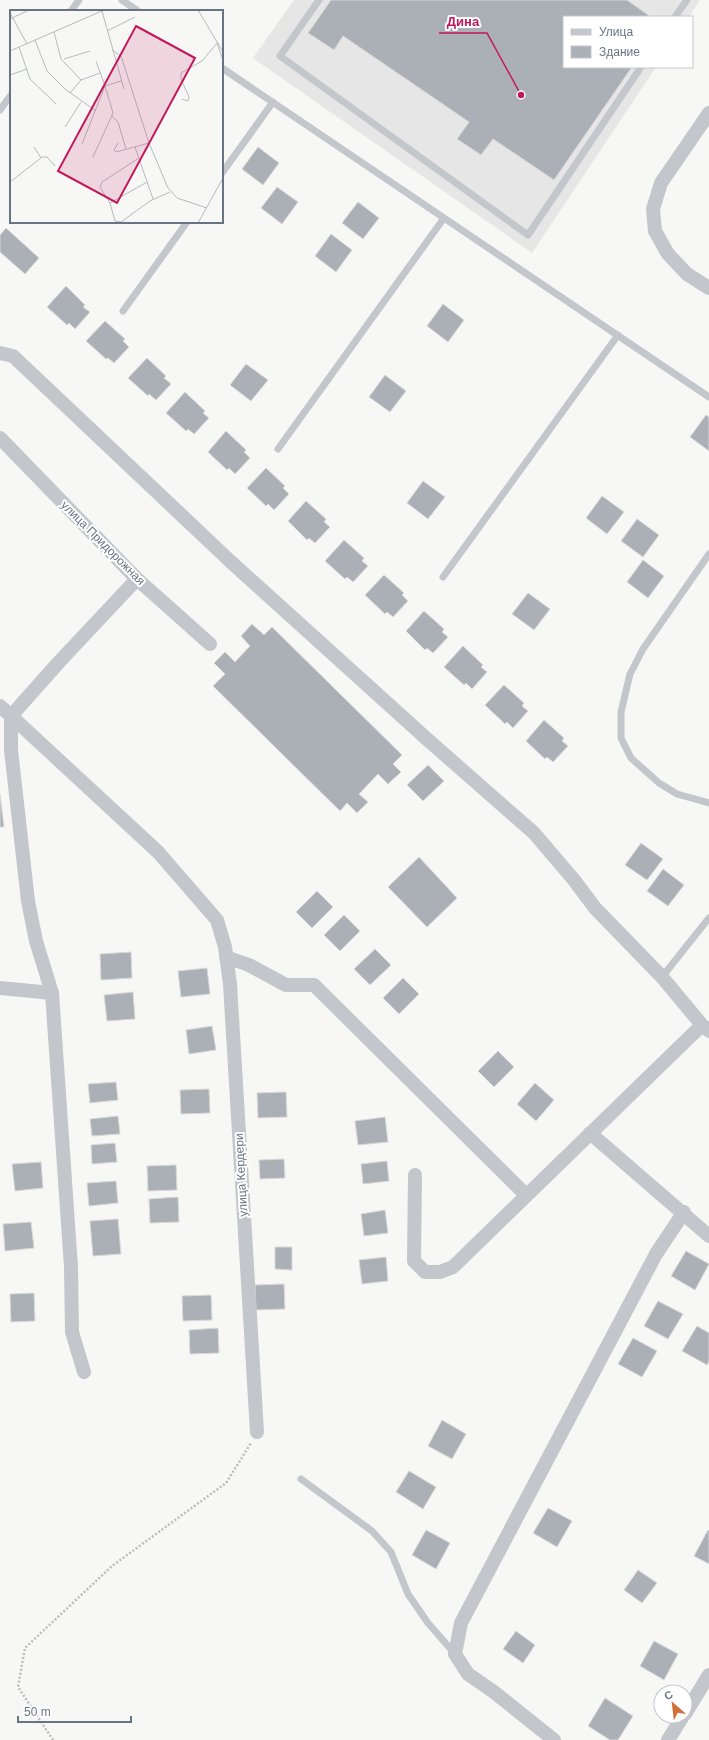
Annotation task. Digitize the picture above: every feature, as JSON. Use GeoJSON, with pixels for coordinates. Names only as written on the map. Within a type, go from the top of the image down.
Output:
{"type":"FeatureCollection","features":[{"type":"Feature","properties":{"kind":"street"},"geometry":{"type":"LineString","coordinates":[[709,113],[661,183],[653,210],[654,231],[668,254],[687,274],[709,288]]}},
{"type":"Feature","properties":{"kind":"street"},"geometry":{"type":"LineString","coordinates":[[0,353],[13,356],[231,562],[428,740],[534,833],[574,880],[594,908],[662,977],[706,1026],[590,1133],[452,1267],[440,1272],[425,1272],[414,1261],[415,1175]]}},
{"type":"Feature","properties":{"kind":"street","name":"улица Придорожная"},"geometry":{"type":"LineString","coordinates":[[0,438],[137,579],[210,644]]}},
{"type":"Feature","properties":{"kind":"street"},"geometry":{"type":"LineString","coordinates":[[10,716],[137,579]]}},
{"type":"Feature","properties":{"kind":"street"},"geometry":{"type":"LineString","coordinates":[[0,706],[10,716],[11,750],[28,901],[36,941],[52,993],[71,1267],[72,1332],[84,1372]]}},
{"type":"Feature","properties":{"kind":"street","name":"улица Кердери"},"geometry":{"type":"LineString","coordinates":[[10,716],[158,852],[217,920],[226,957],[230,984],[257,1432]]}},
{"type":"Feature","properties":{"kind":"street"},"geometry":{"type":"LineString","coordinates":[[226,957],[249,965],[286,985],[314,985],[526,1196]]}},
{"type":"Feature","properties":{"kind":"street"},"geometry":{"type":"LineString","coordinates":[[0,988],[52,993]]}},
{"type":"Feature","properties":{"kind":"street"},"geometry":{"type":"LineString","coordinates":[[590,1133],[684,1212],[709,1236]]}},
{"type":"Feature","properties":{"kind":"street"},"geometry":{"type":"LineString","coordinates":[[554,1740],[494,1692],[468,1674],[455,1654],[461,1623],[653,1262],[684,1212]]}},
{"type":"Feature","properties":{"kind":"street"},"geometry":{"type":"LineString","coordinates":[[693,1701],[709,1675]]}},
{"type":"Feature","properties":{"kind":"street"},"geometry":{"type":"LineString","coordinates":[[668,1740],[678,1724]]}},
{"type":"Feature","properties":{"kind":"lane"},"geometry":{"type":"LineString","coordinates":[[72,10],[79,0]]}},
{"type":"Feature","properties":{"kind":"lane"},"geometry":{"type":"LineString","coordinates":[[122,0],[137,10]]}},
{"type":"Feature","properties":{"kind":"lane"},"geometry":{"type":"LineString","coordinates":[[319,0],[280,56],[528,235],[641,68]]}},
{"type":"Feature","properties":{"kind":"lane"},"geometry":{"type":"LineString","coordinates":[[676,16],[685,1]]}},
{"type":"Feature","properties":{"kind":"lane"},"geometry":{"type":"LineString","coordinates":[[223,69],[709,397]]}},
{"type":"Feature","properties":{"kind":"lane"},"geometry":{"type":"LineString","coordinates":[[0,110],[10,96]]}},
{"type":"Feature","properties":{"kind":"lane"},"geometry":{"type":"LineString","coordinates":[[223,172],[273,102]]}},
{"type":"Feature","properties":{"kind":"lane"},"geometry":{"type":"LineString","coordinates":[[278,449],[444,218]]}},
{"type":"Feature","properties":{"kind":"lane"},"geometry":{"type":"LineString","coordinates":[[123,312],[186,223]]}},
{"type":"Feature","properties":{"kind":"lane"},"geometry":{"type":"LineString","coordinates":[[443,577],[618,335]]}},
{"type":"Feature","properties":{"kind":"lane"},"geometry":{"type":"LineString","coordinates":[[709,554],[643,649],[630,674],[621,712],[621,738],[631,758],[659,783],[677,794],[709,803]]}},
{"type":"Feature","properties":{"kind":"lane"},"geometry":{"type":"LineString","coordinates":[[662,977],[709,918]]}},
{"type":"Feature","properties":{"kind":"lane"},"geometry":{"type":"LineString","coordinates":[[302,1479],[372,1531],[391,1552],[408,1594],[428,1623],[455,1654]]}},
{"type":"Feature","properties":{"kind":"path"},"geometry":{"type":"LineString","coordinates":[[53,1740],[18,1687],[25,1648],[112,1566],[226,1483],[257,1432]]}},
{"type":"Feature","properties":{"kind":"shaded area"},"geometry":{"type":"Polygon","coordinates":[[[294,0],[700,0],[690,16],[563,16],[563,68],[655,68],[532,253],[253,58],[294,0]]]}},
{"type":"Feature","properties":{"kind":"building"},"geometry":{"type":"Polygon","coordinates":[[[331,0],[627,0],[650,16],[563,16],[563,68],[631,68],[554,180],[493,139],[481,155],[457,139],[469,122],[343,36],[334,50],[308,33],[331,0]]]}},
{"type":"Feature","properties":{"kind":"building"},"geometry":{"type":"Polygon","coordinates":[[[258,147],[279,163],[263,185],[242,169],[258,147]]]}},
{"type":"Feature","properties":{"kind":"building"},"geometry":{"type":"Polygon","coordinates":[[[277,187],[298,202],[282,224],[261,208],[277,187]]]}},
{"type":"Feature","properties":{"kind":"building"},"geometry":{"type":"Polygon","coordinates":[[[358,202],[379,218],[363,239],[342,223],[358,202]]]}},
{"type":"Feature","properties":{"kind":"building"},"geometry":{"type":"Polygon","coordinates":[[[6,228],[39,258],[25,274],[0,252],[0,235],[6,228]]]}},
{"type":"Feature","properties":{"kind":"building"},"geometry":{"type":"Polygon","coordinates":[[[331,234],[352,250],[336,272],[315,256],[331,234]]]}},
{"type":"Feature","properties":{"kind":"building"},"geometry":{"type":"Polygon","coordinates":[[[66,286],[85,305],[83,307],[90,312],[75,329],[69,323],[67,325],[47,307],[66,286]]]}},
{"type":"Feature","properties":{"kind":"building"},"geometry":{"type":"Polygon","coordinates":[[[443,304],[464,320],[448,342],[427,326],[443,304]]]}},
{"type":"Feature","properties":{"kind":"building"},"geometry":{"type":"Polygon","coordinates":[[[105,321],[125,339],[123,341],[129,347],[114,363],[108,358],[106,359],[86,341],[105,321]]]}},
{"type":"Feature","properties":{"kind":"building"},"geometry":{"type":"Polygon","coordinates":[[[147,358],[166,376],[164,378],[171,384],[156,400],[149,394],[148,396],[128,378],[147,358]]]}},
{"type":"Feature","properties":{"kind":"building"},"geometry":{"type":"Polygon","coordinates":[[[246,364],[268,380],[251,401],[230,385],[246,364]]]}},
{"type":"Feature","properties":{"kind":"building"},"geometry":{"type":"Polygon","coordinates":[[[385,375],[406,391],[390,412],[369,397],[385,375]]]}},
{"type":"Feature","properties":{"kind":"building"},"geometry":{"type":"Polygon","coordinates":[[[185,392],[205,411],[203,413],[209,418],[194,434],[188,429],[186,431],[166,413],[185,392]]]}},
{"type":"Feature","properties":{"kind":"building"},"geometry":{"type":"Polygon","coordinates":[[[706,415],[709,417],[709,451],[690,437],[706,415]]]}},
{"type":"Feature","properties":{"kind":"building"},"geometry":{"type":"Polygon","coordinates":[[[226,431],[246,450],[244,452],[250,458],[235,474],[229,468],[227,470],[208,452],[226,431]]]}},
{"type":"Feature","properties":{"kind":"building"},"geometry":{"type":"Polygon","coordinates":[[[266,468],[285,486],[283,488],[289,494],[274,510],[268,504],[266,506],[247,488],[266,468]]]}},
{"type":"Feature","properties":{"kind":"building"},"geometry":{"type":"Polygon","coordinates":[[[423,481],[445,497],[428,519],[407,503],[423,481]]]}},
{"type":"Feature","properties":{"kind":"building"},"geometry":{"type":"Polygon","coordinates":[[[602,496],[624,512],[607,534],[586,518],[602,496]]]}},
{"type":"Feature","properties":{"kind":"building"},"geometry":{"type":"Polygon","coordinates":[[[306,501],[326,519],[324,522],[330,527],[315,543],[309,538],[307,540],[288,521],[306,501]]]}},
{"type":"Feature","properties":{"kind":"building"},"geometry":{"type":"Polygon","coordinates":[[[637,519],[659,535],[643,557],[621,541],[637,519]]]}},
{"type":"Feature","properties":{"kind":"building"},"geometry":{"type":"Polygon","coordinates":[[[344,540],[364,558],[362,561],[368,566],[353,582],[347,577],[345,579],[325,561],[344,540]]]}},
{"type":"Feature","properties":{"kind":"building"},"geometry":{"type":"Polygon","coordinates":[[[643,560],[664,576],[648,598],[627,582],[643,560]]]}},
{"type":"Feature","properties":{"kind":"building"},"geometry":{"type":"Polygon","coordinates":[[[384,575],[404,593],[402,595],[408,601],[393,617],[387,612],[385,614],[365,595],[384,575]]]}},
{"type":"Feature","properties":{"kind":"building"},"geometry":{"type":"Polygon","coordinates":[[[528,593],[550,609],[534,630],[512,614],[528,593]]]}},
{"type":"Feature","properties":{"kind":"building"},"geometry":{"type":"Polygon","coordinates":[[[424,611],[444,629],[442,632],[448,637],[433,653],[427,648],[425,650],[406,631],[424,611]]]}},
{"type":"Feature","properties":{"kind":"building"},"geometry":{"type":"Polygon","coordinates":[[[252,624],[264,635],[272,627],[402,755],[393,764],[401,772],[388,784],[378,774],[359,794],[368,802],[357,813],[347,803],[340,811],[213,686],[225,674],[214,663],[225,652],[235,662],[250,646],[241,636],[252,624]]]}},
{"type":"Feature","properties":{"kind":"building"},"geometry":{"type":"Polygon","coordinates":[[[463,646],[483,665],[481,667],[487,672],[472,689],[466,683],[464,685],[444,667],[463,646]]]}},
{"type":"Feature","properties":{"kind":"building"},"geometry":{"type":"Polygon","coordinates":[[[504,685],[524,703],[522,706],[528,711],[513,728],[507,722],[505,724],[485,705],[504,685]]]}},
{"type":"Feature","properties":{"kind":"building"},"geometry":{"type":"Polygon","coordinates":[[[544,720],[564,738],[562,741],[568,746],[553,762],[547,757],[545,759],[526,741],[544,720]]]}},
{"type":"Feature","properties":{"kind":"building"},"geometry":{"type":"Polygon","coordinates":[[[428,765],[444,781],[423,801],[407,785],[428,765]]]}},
{"type":"Feature","properties":{"kind":"building"},"geometry":{"type":"Polygon","coordinates":[[[0,794],[4,827],[0,827],[0,794]]]}},
{"type":"Feature","properties":{"kind":"building"},"geometry":{"type":"Polygon","coordinates":[[[641,843],[663,859],[647,880],[625,865],[641,843]]]}},
{"type":"Feature","properties":{"kind":"building"},"geometry":{"type":"Polygon","coordinates":[[[419,857],[457,898],[427,927],[388,887],[419,857]]]}},
{"type":"Feature","properties":{"kind":"building"},"geometry":{"type":"Polygon","coordinates":[[[663,869],[684,885],[668,906],[647,891],[663,869]]]}},
{"type":"Feature","properties":{"kind":"building"},"geometry":{"type":"Polygon","coordinates":[[[317,891],[333,907],[312,928],[296,912],[317,891]]]}},
{"type":"Feature","properties":{"kind":"building"},"geometry":{"type":"Polygon","coordinates":[[[344,915],[360,931],[340,951],[324,935],[344,915]]]}},
{"type":"Feature","properties":{"kind":"building"},"geometry":{"type":"Polygon","coordinates":[[[375,949],[391,965],[370,985],[354,969],[375,949]]]}},
{"type":"Feature","properties":{"kind":"building"},"geometry":{"type":"Polygon","coordinates":[[[131,952],[132,978],[101,980],[100,954],[131,952]]]}},
{"type":"Feature","properties":{"kind":"building"},"geometry":{"type":"Polygon","coordinates":[[[207,968],[210,994],[181,997],[178,971],[207,968]]]}},
{"type":"Feature","properties":{"kind":"building"},"geometry":{"type":"Polygon","coordinates":[[[403,978],[419,994],[399,1014],[383,998],[403,978]]]}},
{"type":"Feature","properties":{"kind":"building"},"geometry":{"type":"Polygon","coordinates":[[[133,992],[135,1019],[107,1021],[104,995],[133,992]]]}},
{"type":"Feature","properties":{"kind":"building"},"geometry":{"type":"Polygon","coordinates":[[[212,1026],[216,1050],[189,1054],[186,1030],[212,1026]]]}},
{"type":"Feature","properties":{"kind":"building"},"geometry":{"type":"Polygon","coordinates":[[[498,1051],[514,1067],[494,1087],[478,1071],[498,1051]]]}},
{"type":"Feature","properties":{"kind":"building"},"geometry":{"type":"Polygon","coordinates":[[[116,1082],[118,1100],[90,1103],[88,1084],[116,1082]]]}},
{"type":"Feature","properties":{"kind":"building"},"geometry":{"type":"Polygon","coordinates":[[[535,1083],[554,1100],[536,1121],[517,1104],[535,1083]]]}},
{"type":"Feature","properties":{"kind":"building"},"geometry":{"type":"Polygon","coordinates":[[[209,1089],[210,1113],[181,1114],[180,1090],[209,1089]]]}},
{"type":"Feature","properties":{"kind":"building"},"geometry":{"type":"Polygon","coordinates":[[[286,1092],[287,1117],[258,1118],[257,1093],[286,1092]]]}},
{"type":"Feature","properties":{"kind":"building"},"geometry":{"type":"Polygon","coordinates":[[[118,1116],[120,1134],[92,1136],[90,1119],[118,1116]]]}},
{"type":"Feature","properties":{"kind":"building"},"geometry":{"type":"Polygon","coordinates":[[[385,1117],[388,1142],[358,1145],[355,1121],[385,1117]]]}},
{"type":"Feature","properties":{"kind":"building"},"geometry":{"type":"Polygon","coordinates":[[[115,1143],[117,1162],[92,1164],[91,1145],[115,1143]]]}},
{"type":"Feature","properties":{"kind":"building"},"geometry":{"type":"Polygon","coordinates":[[[284,1159],[285,1178],[260,1179],[259,1160],[284,1159]]]}},
{"type":"Feature","properties":{"kind":"building"},"geometry":{"type":"Polygon","coordinates":[[[387,1161],[389,1181],[363,1184],[361,1164],[387,1161]]]}},
{"type":"Feature","properties":{"kind":"building"},"geometry":{"type":"Polygon","coordinates":[[[41,1162],[43,1188],[15,1191],[12,1164],[41,1162]]]}},
{"type":"Feature","properties":{"kind":"building"},"geometry":{"type":"Polygon","coordinates":[[[176,1165],[177,1190],[148,1191],[147,1166],[176,1165]]]}},
{"type":"Feature","properties":{"kind":"building"},"geometry":{"type":"Polygon","coordinates":[[[116,1181],[118,1203],[89,1206],[87,1183],[116,1181]]]}},
{"type":"Feature","properties":{"kind":"building"},"geometry":{"type":"Polygon","coordinates":[[[178,1197],[179,1222],[150,1223],[149,1199],[178,1197]]]}},
{"type":"Feature","properties":{"kind":"building"},"geometry":{"type":"Polygon","coordinates":[[[385,1210],[388,1233],[364,1236],[361,1214],[385,1210]]]}},
{"type":"Feature","properties":{"kind":"building"},"geometry":{"type":"Polygon","coordinates":[[[118,1219],[121,1254],[93,1256],[90,1221],[118,1219]]]}},
{"type":"Feature","properties":{"kind":"building"},"geometry":{"type":"Polygon","coordinates":[[[31,1222],[34,1248],[5,1251],[3,1224],[31,1222]]]}},
{"type":"Feature","properties":{"kind":"building"},"geometry":{"type":"Polygon","coordinates":[[[275,1247],[292,1247],[292,1270],[275,1269],[275,1247]]]}},
{"type":"Feature","properties":{"kind":"building"},"geometry":{"type":"Polygon","coordinates":[[[686,1251],[709,1264],[695,1290],[671,1276],[686,1251]]]}},
{"type":"Feature","properties":{"kind":"building"},"geometry":{"type":"Polygon","coordinates":[[[386,1257],[388,1281],[362,1284],[359,1260],[386,1257]]]}},
{"type":"Feature","properties":{"kind":"building"},"geometry":{"type":"Polygon","coordinates":[[[284,1284],[285,1309],[256,1310],[255,1285],[284,1284]]]}},
{"type":"Feature","properties":{"kind":"building"},"geometry":{"type":"Polygon","coordinates":[[[34,1293],[35,1321],[11,1322],[10,1294],[34,1293]]]}},
{"type":"Feature","properties":{"kind":"building"},"geometry":{"type":"Polygon","coordinates":[[[211,1295],[212,1320],[183,1321],[182,1296],[211,1295]]]}},
{"type":"Feature","properties":{"kind":"building"},"geometry":{"type":"Polygon","coordinates":[[[658,1301],[683,1314],[668,1339],[644,1326],[658,1301]]]}},
{"type":"Feature","properties":{"kind":"building"},"geometry":{"type":"Polygon","coordinates":[[[697,1326],[709,1333],[709,1361],[707,1365],[682,1351],[697,1326]]]}},
{"type":"Feature","properties":{"kind":"building"},"geometry":{"type":"Polygon","coordinates":[[[218,1328],[219,1353],[190,1354],[189,1330],[218,1328]]]}},
{"type":"Feature","properties":{"kind":"building"},"geometry":{"type":"Polygon","coordinates":[[[633,1338],[657,1351],[642,1377],[618,1364],[633,1338]]]}},
{"type":"Feature","properties":{"kind":"building"},"geometry":{"type":"Polygon","coordinates":[[[442,1420],[466,1434],[452,1459],[428,1446],[442,1420]]]}},
{"type":"Feature","properties":{"kind":"building"},"geometry":{"type":"Polygon","coordinates":[[[409,1471],[436,1487],[423,1509],[396,1492],[409,1471]]]}},
{"type":"Feature","properties":{"kind":"building"},"geometry":{"type":"Polygon","coordinates":[[[548,1508],[572,1521],[557,1547],[533,1533],[548,1508]]]}},
{"type":"Feature","properties":{"kind":"building"},"geometry":{"type":"Polygon","coordinates":[[[426,1530],[450,1543],[436,1569],[412,1555],[426,1530]]]}},
{"type":"Feature","properties":{"kind":"building"},"geometry":{"type":"Polygon","coordinates":[[[708,1530],[709,1531],[709,1564],[694,1556],[708,1530]]]}},
{"type":"Feature","properties":{"kind":"building"},"geometry":{"type":"Polygon","coordinates":[[[638,1570],[657,1583],[642,1603],[624,1590],[638,1570]]]}},
{"type":"Feature","properties":{"kind":"building"},"geometry":{"type":"Polygon","coordinates":[[[516,1631],[535,1645],[523,1663],[503,1649],[516,1631]]]}},
{"type":"Feature","properties":{"kind":"building"},"geometry":{"type":"Polygon","coordinates":[[[654,1641],[678,1654],[664,1680],[640,1666],[654,1641]]]}},
{"type":"Feature","properties":{"kind":"building"},"geometry":{"type":"Polygon","coordinates":[[[605,1698],[633,1716],[618,1740],[610,1740],[588,1726],[605,1698]]]}},
{"type":"Feature","properties":{"kind":"place","name":"Дина"},"geometry":{"type":"Point","coordinates":[521,95]}}]}
